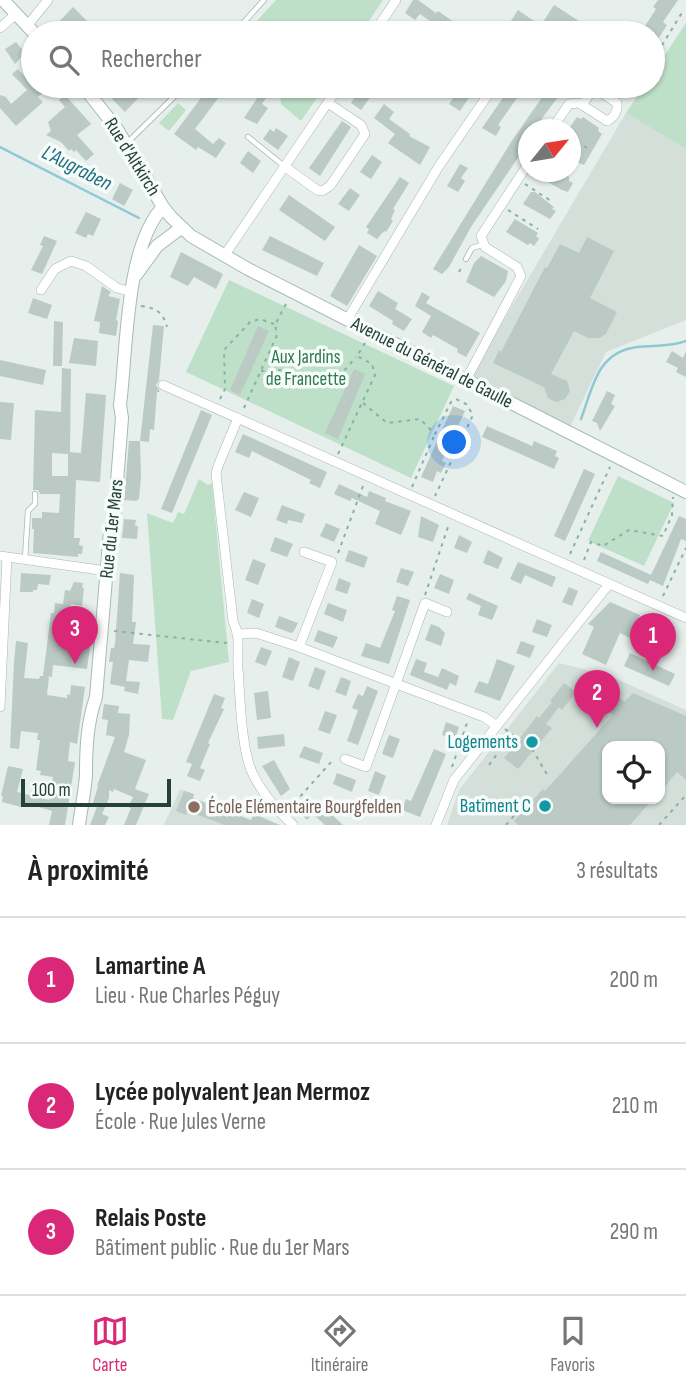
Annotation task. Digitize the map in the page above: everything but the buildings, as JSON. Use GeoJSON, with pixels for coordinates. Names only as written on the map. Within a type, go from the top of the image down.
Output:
{"type":"FeatureCollection","features":[{"type":"Feature","properties":{"kind":"main road"},"geometry":{"type":"LineString","coordinates":[[3,0],[23,21]]}},
{"type":"Feature","properties":{"kind":"main road","name":"Rue d'Altkirch"},"geometry":{"type":"LineString","coordinates":[[92,98],[126,144],[163,207],[181,228]]}},
{"type":"Feature","properties":{"kind":"main road","name":"Rue du 1er Mars"},"geometry":{"type":"LineString","coordinates":[[79,825],[90,713],[96,697],[110,531],[114,520],[122,418],[120,405],[132,292],[138,256],[148,225],[163,207]]}},
{"type":"Feature","properties":{"kind":"main road","name":"Avenue du Général de Gaulle"},"geometry":{"type":"LineString","coordinates":[[181,228],[224,256],[292,292],[681,490]]}},
{"type":"Feature","properties":{"kind":"main road","name":"Rue du 1er Mars"},"geometry":{"type":"LineString","coordinates":[[136,275],[157,246],[181,228]]}},
{"type":"Feature","properties":{"kind":"street"},"geometry":{"type":"LineString","coordinates":[[36,21],[48,0]]}},
{"type":"Feature","properties":{"kind":"street"},"geometry":{"type":"LineString","coordinates":[[382,21],[396,0]]}},
{"type":"Feature","properties":{"kind":"street"},"geometry":{"type":"LineString","coordinates":[[0,28],[16,14]]}},
{"type":"Feature","properties":{"kind":"street"},"geometry":{"type":"LineString","coordinates":[[224,256],[331,98]]}},
{"type":"Feature","properties":{"kind":"street"},"geometry":{"type":"LineString","coordinates":[[347,320],[439,166],[486,98]]}},
{"type":"Feature","properties":{"kind":"street"},"geometry":{"type":"LineString","coordinates":[[582,105],[587,98]]}},
{"type":"Feature","properties":{"kind":"street"},"geometry":{"type":"LineString","coordinates":[[559,119],[569,104],[579,103],[607,121],[618,110],[617,103],[610,98]]}},
{"type":"Feature","properties":{"kind":"street"},"geometry":{"type":"LineString","coordinates":[[284,166],[322,191],[330,186],[337,176],[363,138],[364,130],[328,103]]}},
{"type":"Feature","properties":{"kind":"street"},"geometry":{"type":"LineString","coordinates":[[466,380],[521,275],[517,267],[482,244],[481,236],[518,181]]}},
{"type":"Feature","properties":{"kind":"street"},"geometry":{"type":"LineString","coordinates":[[41,290],[59,265],[71,261],[86,266],[117,288],[132,292]]}},
{"type":"Feature","properties":{"kind":"street"},"geometry":{"type":"LineString","coordinates":[[163,385],[686,618]]}},
{"type":"Feature","properties":{"kind":"street"},"geometry":{"type":"LineString","coordinates":[[238,418],[216,474],[233,621],[239,634],[239,675],[249,765],[260,786],[293,825]]}},
{"type":"Feature","properties":{"kind":"street"},"geometry":{"type":"LineString","coordinates":[[299,647],[332,562],[304,552]]}},
{"type":"Feature","properties":{"kind":"street"},"geometry":{"type":"LineString","coordinates":[[0,707],[4,556],[107,571]]}},
{"type":"Feature","properties":{"kind":"street"},"geometry":{"type":"LineString","coordinates":[[436,825],[454,780],[609,584]]}},
{"type":"Feature","properties":{"kind":"street"},"geometry":{"type":"LineString","coordinates":[[345,759],[366,767],[425,603],[447,611]]}},
{"type":"Feature","properties":{"kind":"street"},"geometry":{"type":"LineString","coordinates":[[239,634],[256,633],[299,647],[498,725]]}},
{"type":"Feature","properties":{"kind":"lane"},"geometry":{"type":"LineString","coordinates":[[245,21],[264,0]]}},
{"type":"Feature","properties":{"kind":"lane"},"geometry":{"type":"LineString","coordinates":[[126,144],[173,98]]}},
{"type":"Feature","properties":{"kind":"lane"},"geometry":{"type":"LineString","coordinates":[[248,137],[284,166]]}},
{"type":"Feature","properties":{"kind":"lane"},"geometry":{"type":"LineString","coordinates":[[466,259],[472,248],[482,244]]}},
{"type":"Feature","properties":{"kind":"lane"},"geometry":{"type":"LineString","coordinates":[[25,559],[28,511],[35,504],[35,494]]}},
{"type":"Feature","properties":{"kind":"path"},"geometry":{"type":"LineString","coordinates":[[665,42],[684,11]]}},
{"type":"Feature","properties":{"kind":"path"},"geometry":{"type":"LineString","coordinates":[[617,103],[625,98]]}},
{"type":"Feature","properties":{"kind":"path"},"geometry":{"type":"LineString","coordinates":[[581,144],[587,148]]}},
{"type":"Feature","properties":{"kind":"path"},"geometry":{"type":"LineString","coordinates":[[523,182],[551,201]]}},
{"type":"Feature","properties":{"kind":"path"},"geometry":{"type":"LineString","coordinates":[[502,205],[538,229]]}},
{"type":"Feature","properties":{"kind":"path"},"geometry":{"type":"LineString","coordinates":[[238,418],[277,335],[275,325],[292,292]]}},
{"type":"Feature","properties":{"kind":"path"},"geometry":{"type":"LineString","coordinates":[[142,306],[155,309],[164,316],[167,327]]}},
{"type":"Feature","properties":{"kind":"path"},"geometry":{"type":"LineString","coordinates":[[215,408],[225,389],[224,350],[250,322],[260,319],[275,325]]}},
{"type":"Feature","properties":{"kind":"path"},"geometry":{"type":"LineString","coordinates":[[261,371],[280,370],[309,376],[343,372],[372,332]]}},
{"type":"Feature","properties":{"kind":"path"},"geometry":{"type":"LineString","coordinates":[[335,462],[375,375],[372,364],[357,356]]}},
{"type":"Feature","properties":{"kind":"path"},"geometry":{"type":"LineString","coordinates":[[409,495],[435,433],[451,402],[456,399],[466,404],[473,415],[430,504]]}},
{"type":"Feature","properties":{"kind":"path"},"geometry":{"type":"LineString","coordinates":[[363,403],[387,423],[420,419],[435,433]]}},
{"type":"Feature","properties":{"kind":"path"},"geometry":{"type":"LineString","coordinates":[[565,565],[608,468],[617,457]]}},
{"type":"Feature","properties":{"kind":"path"},"geometry":{"type":"LineString","coordinates":[[332,562],[367,476]]}},
{"type":"Feature","properties":{"kind":"path"},"geometry":{"type":"LineString","coordinates":[[579,571],[591,542],[603,546],[629,530],[663,536],[681,490]]}},
{"type":"Feature","properties":{"kind":"path"},"geometry":{"type":"LineString","coordinates":[[425,603],[426,585],[452,514]]}},
{"type":"Feature","properties":{"kind":"path"},"geometry":{"type":"LineString","coordinates":[[658,606],[686,548]]}},
{"type":"Feature","properties":{"kind":"path"},"geometry":{"type":"LineString","coordinates":[[102,629],[226,643],[239,634]]}},
{"type":"Feature","properties":{"kind":"path"},"geometry":{"type":"LineString","coordinates":[[454,780],[450,774],[465,725],[472,713]]}},
{"type":"Feature","properties":{"kind":"path"},"geometry":{"type":"LineString","coordinates":[[498,725],[523,743]]}},
{"type":"Feature","properties":{"kind":"path"},"geometry":{"type":"LineString","coordinates":[[489,765],[512,734]]}},
{"type":"Feature","properties":{"kind":"path"},"geometry":{"type":"LineString","coordinates":[[532,749],[548,776]]}},
{"type":"Feature","properties":{"kind":"path"},"geometry":{"type":"LineString","coordinates":[[283,815],[332,761],[345,759]]}},
{"type":"Feature","properties":{"kind":"path"},"geometry":{"type":"LineString","coordinates":[[659,825],[686,795]]}},
{"type":"Feature","properties":{"kind":"path"},"geometry":{"type":"LineString","coordinates":[[506,825],[530,797]]}},
{"type":"Feature","properties":{"kind":"shaded area"},"geometry":{"type":"Polygon","coordinates":[[[626,113],[686,149],[686,320],[606,352],[569,429],[470,377],[626,113]]]}},
{"type":"Feature","properties":{"kind":"shaded area"},"geometry":{"type":"Polygon","coordinates":[[[559,663],[610,676],[686,710],[686,825],[447,825],[459,790],[559,663]]]}},
{"type":"Feature","properties":{"kind":"shaded area","name":"École Elémentaire Bourgfelden"},"geometry":{"type":"Polygon","coordinates":[[[180,789],[194,794],[193,798],[251,820],[254,814],[266,819],[264,825],[164,825],[180,789]]]}},
{"type":"Feature","properties":{"kind":"green space"},"geometry":{"type":"Polygon","coordinates":[[[276,0],[383,0],[369,21],[257,21],[276,0]]]}},
{"type":"Feature","properties":{"kind":"green space"},"geometry":{"type":"Polygon","coordinates":[[[686,23],[686,149],[626,113],[636,98],[665,98],[665,55],[686,23]]]}},
{"type":"Feature","properties":{"kind":"green space"},"geometry":{"type":"Polygon","coordinates":[[[281,98],[317,98],[301,121],[281,104],[281,98]]]}},
{"type":"Feature","properties":{"kind":"green space"},"geometry":{"type":"Polygon","coordinates":[[[178,103],[186,110],[169,131],[159,123],[178,103]]]}},
{"type":"Feature","properties":{"kind":"green space","name":"Aux Jardins de Francette"},"geometry":{"type":"Polygon","coordinates":[[[229,280],[454,386],[411,478],[186,372],[229,280]]]}},
{"type":"Feature","properties":{"kind":"green space"},"geometry":{"type":"Polygon","coordinates":[[[618,476],[674,503],[644,566],[588,541],[618,476]]]}},
{"type":"Feature","properties":{"kind":"green space"},"geometry":{"type":"Polygon","coordinates":[[[199,479],[208,485],[212,483],[229,662],[191,671],[173,720],[162,719],[147,513],[173,523],[178,512],[184,514],[199,479]]]}},
{"type":"Feature","properties":{"kind":"waterway","name":"L'Augraben"},"geometry":{"type":"LineString","coordinates":[[0,147],[139,218]]}},
{"type":"Feature","properties":{"kind":"waterway","name":"L'Augraben"},"geometry":{"type":"LineString","coordinates":[[581,419],[598,373],[613,356],[637,347],[686,341]]}},
{"type":"Feature","properties":{"kind":"place","name":"Relais Poste"},"geometry":{"type":"Point","coordinates":[75,664]}},
{"type":"Feature","properties":{"kind":"place","name":"Lamartine A"},"geometry":{"type":"Point","coordinates":[653,671]}},
{"type":"Feature","properties":{"kind":"place","name":"Lycée polyvalent Jean Mermoz"},"geometry":{"type":"Point","coordinates":[597,728]}},
{"type":"Feature","properties":{"kind":"place","name":"Logements"},"geometry":{"type":"Point","coordinates":[532,742]}},
{"type":"Feature","properties":{"kind":"place","name":"Batîment C"},"geometry":{"type":"Point","coordinates":[545,806]}},
{"type":"Feature","properties":{"kind":"place","name":"École Elémentaire Bourgfelden"},"geometry":{"type":"Point","coordinates":[194,807]}}]}
